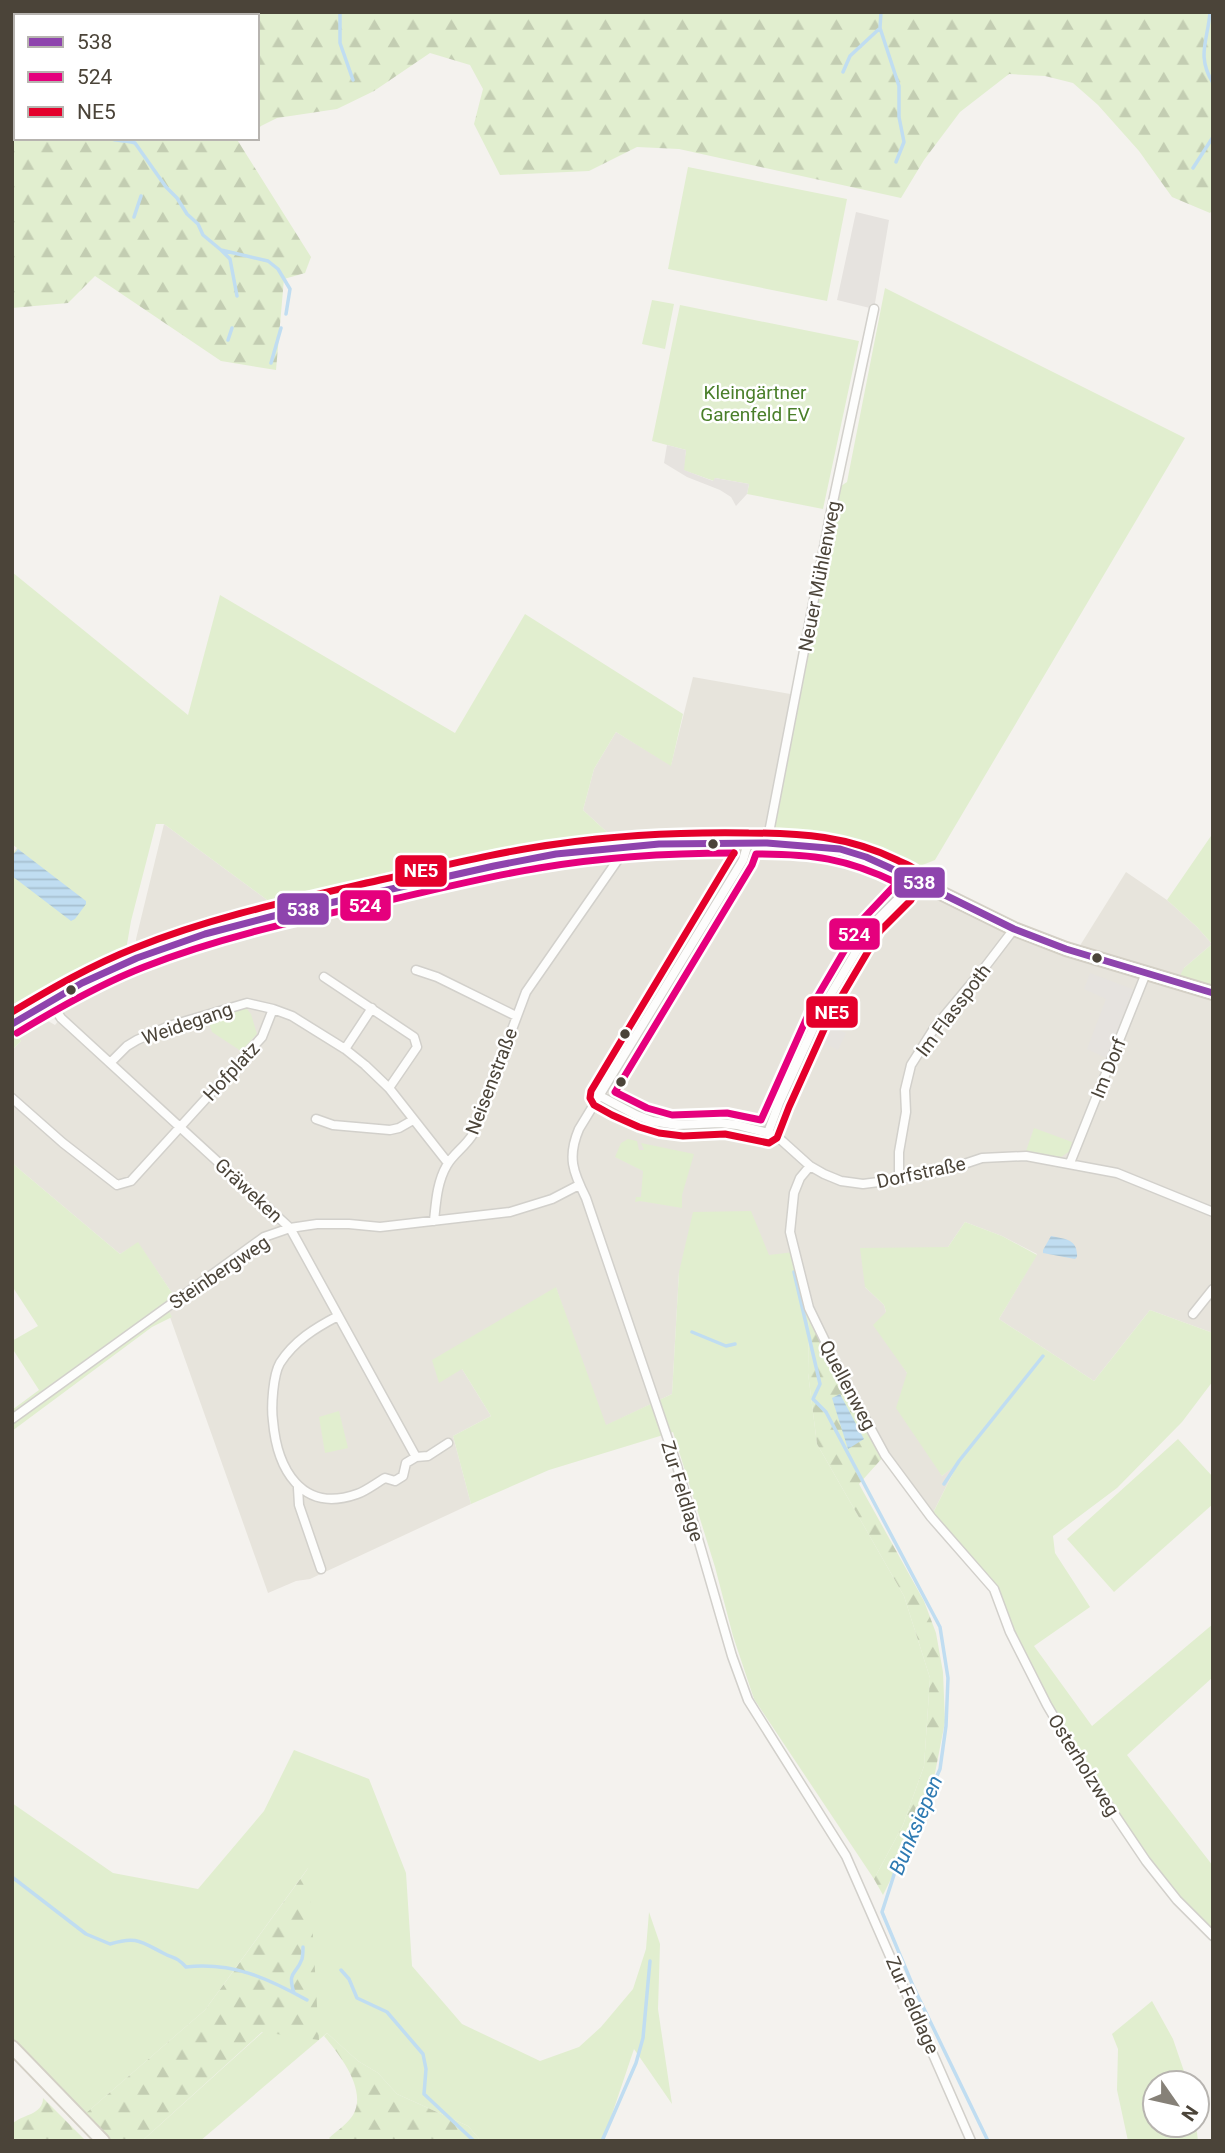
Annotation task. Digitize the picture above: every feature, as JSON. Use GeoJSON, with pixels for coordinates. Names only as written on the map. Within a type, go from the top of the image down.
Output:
{"type":"FeatureCollection","features":[{"type":"Feature","properties":{"kind":"street","name":"Neuer Mühlenweg"},"geometry":{"type":"LineString","coordinates":[[766,843],[874,309]]}},
{"type":"Feature","properties":{"kind":"street","name":"Zur Feldlage"},"geometry":{"type":"LineString","coordinates":[[748,843],[743,860],[579,1129],[573,1147],[573,1167],[667,1434],[732,1656],[748,1700],[846,1856],[971,2141]]}},
{"type":"Feature","properties":{"kind":"street"},"geometry":{"type":"LineString","coordinates":[[12,1024],[82,983],[137,958],[205,934],[484,868],[556,854],[659,844],[766,843],[840,849],[866,857],[1014,929],[1066,949],[1213,993]]}},
{"type":"Feature","properties":{"kind":"street","name":"Neisenstraße"},"geometry":{"type":"LineString","coordinates":[[434,1221],[438,1187],[448,1163],[466,1146],[473,1134],[526,992],[617,861],[623,847]]}},
{"type":"Feature","properties":{"kind":"street"},"geometry":{"type":"LineString","coordinates":[[768,1133],[779,1102],[822,1009],[872,925],[903,894],[912,879]]}},
{"type":"Feature","properties":{"kind":"street","name":"Im Flasspoth"},"geometry":{"type":"LineString","coordinates":[[899,1179],[905,1090],[911,1065],[935,1027],[1014,929]]}},
{"type":"Feature","properties":{"kind":"street","name":"Neisenstraße"},"geometry":{"type":"LineString","coordinates":[[416,970],[437,977],[516,1016]]}},
{"type":"Feature","properties":{"kind":"street","name":"Im Dorf"},"geometry":{"type":"LineString","coordinates":[[1070,1163],[1146,973]]}},
{"type":"Feature","properties":{"kind":"street"},"geometry":{"type":"LineString","coordinates":[[324,977],[414,1037],[417,1042],[389,1088]]}},
{"type":"Feature","properties":{"kind":"street","name":"Gräweken"},"geometry":{"type":"LineString","coordinates":[[50,1001],[61,1018],[290,1228],[416,1457]]}},
{"type":"Feature","properties":{"kind":"street","name":"Weidegang"},"geometry":{"type":"LineString","coordinates":[[110,1063],[127,1046],[169,1026],[247,1003],[273,1009],[292,1016],[345,1049],[389,1088],[448,1163]]}},
{"type":"Feature","properties":{"kind":"street","name":"Hofplatz"},"geometry":{"type":"LineString","coordinates":[[12,1098],[63,1143],[117,1185],[131,1181],[262,1037],[273,1009]]}},
{"type":"Feature","properties":{"kind":"street"},"geometry":{"type":"LineString","coordinates":[[345,1049],[372,1009]]}},
{"type":"Feature","properties":{"kind":"street","name":"Dorfstraße"},"geometry":{"type":"LineString","coordinates":[[600,1096],[652,1121],[677,1125],[720,1123],[768,1133],[780,1139],[810,1166],[841,1181],[863,1184],[943,1171],[982,1158],[1026,1156],[1116,1173],[1213,1212]]}},
{"type":"Feature","properties":{"kind":"street"},"geometry":{"type":"LineString","coordinates":[[316,1119],[333,1125],[390,1129],[399,1128],[413,1120]]}},
{"type":"Feature","properties":{"kind":"street","name":"Quellenweg"},"geometry":{"type":"LineString","coordinates":[[810,1166],[800,1178],[794,1193],[790,1232],[809,1308],[885,1455],[931,1517],[984,1576]]}},
{"type":"Feature","properties":{"kind":"street","name":"Steinbergweg"},"geometry":{"type":"LineString","coordinates":[[12,1419],[264,1237],[290,1228],[317,1224],[380,1227],[510,1212],[552,1199],[579,1185]]}},
{"type":"Feature","properties":{"kind":"street"},"geometry":{"type":"LineString","coordinates":[[1193,1314],[1213,1289]]}},
{"type":"Feature","properties":{"kind":"street"},"geometry":{"type":"LineString","coordinates":[[321,1569],[299,1505],[298,1488],[281,1461],[274,1437],[272,1408],[278,1366],[290,1348],[338,1316]]}},
{"type":"Feature","properties":{"kind":"street"},"geometry":{"type":"LineString","coordinates":[[298,1488],[329,1500],[358,1494],[385,1478],[395,1481],[403,1476],[406,1463],[416,1457],[428,1456],[448,1443]]}},
{"type":"Feature","properties":{"kind":"street","name":"Osterholzweg"},"geometry":{"type":"LineString","coordinates":[[984,1576],[994,1589],[1010,1632],[1047,1705],[1088,1775],[1146,1861],[1177,1900],[1213,1936]]}},
{"type":"Feature","properties":{"kind":"street"},"geometry":{"type":"LineString","coordinates":[[12,2047],[103,2141]]}},
{"type":"Feature","properties":{"kind":"shaded area"},"geometry":{"type":"Polygon","coordinates":[[[856,212],[889,220],[874,309],[837,300],[856,212]]]}},
{"type":"Feature","properties":{"kind":"shaded area"},"geometry":{"type":"Polygon","coordinates":[[[667,445],[686,450],[684,470],[713,481],[715,478],[749,484],[747,494],[736,506],[731,497],[720,490],[687,477],[664,463],[667,445]]]}},
{"type":"Feature","properties":{"kind":"shaded area"},"geometry":{"type":"Polygon","coordinates":[[[693,677],[796,695],[767,843],[840,849],[1076,952],[1126,872],[1167,900],[1212,944],[1184,968],[1213,993],[1213,1333],[1150,1310],[1094,1381],[999,1319],[1037,1254],[1002,1236],[965,1222],[948,1247],[865,1287],[884,1305],[899,1360],[907,1373],[942,1476],[959,1461],[931,1517],[885,1455],[809,1308],[679,1272],[672,1394],[605,1426],[556,1288],[462,1369],[491,1416],[453,1436],[471,1504],[310,1579],[296,1581],[268,1593],[165,1303],[174,1296],[138,1243],[120,1254],[12,1163],[12,1050],[21,1041],[17,1036],[43,1018],[55,1025],[61,1018],[50,1001],[137,958],[136,939],[164,824],[285,913],[622,846],[583,810],[594,769],[616,732],[671,765],[693,677]]]}},
{"type":"Feature","properties":{"kind":"shaded area"},"geometry":{"type":"Polygon","coordinates":[[[1090,973],[1135,990],[1108,1059],[1087,1049],[1106,999],[1084,989],[1090,973]]]}},
{"type":"Feature","properties":{"kind":"shaded area"},"geometry":{"type":"Polygon","coordinates":[[[821,1022],[846,1033],[838,1050],[815,1039],[821,1022]]]}},
{"type":"Feature","properties":{"kind":"green space"},"geometry":{"type":"Polygon","coordinates":[[[1213,12],[1213,209],[1210,213],[1172,197],[1139,151],[1098,105],[1073,83],[1045,76],[1009,74],[960,112],[924,160],[901,198],[679,149],[637,147],[589,171],[500,175],[474,124],[483,89],[470,65],[430,53],[374,91],[337,109],[277,118],[259,127],[259,14],[67,14],[1213,12]]]}},
{"type":"Feature","properties":{"kind":"green space"},"geometry":{"type":"Polygon","coordinates":[[[14,44],[14,140],[237,140],[311,257],[305,273],[284,279],[276,370],[221,361],[95,276],[68,303],[12,308],[14,44]]]}},
{"type":"Feature","properties":{"kind":"green space"},"geometry":{"type":"Polygon","coordinates":[[[688,167],[847,199],[827,301],[668,269],[688,167]]]}},
{"type":"Feature","properties":{"kind":"green space"},"geometry":{"type":"Polygon","coordinates":[[[885,288],[1185,438],[935,860],[910,870],[871,850],[840,842],[772,834],[841,486],[847,482],[885,288]]]}},
{"type":"Feature","properties":{"kind":"green space"},"geometry":{"type":"Polygon","coordinates":[[[652,300],[674,304],[665,349],[642,344],[652,300]]]}},
{"type":"Feature","properties":{"kind":"green space","name":"Kleingärtner Garenfeld EV"},"geometry":{"type":"Polygon","coordinates":[[[680,305],[859,341],[823,509],[747,494],[749,484],[715,478],[714,481],[683,470],[686,450],[652,441],[680,305]]]}},
{"type":"Feature","properties":{"kind":"green space"},"geometry":{"type":"Polygon","coordinates":[[[12,572],[188,715],[220,595],[455,733],[525,614],[683,714],[671,766],[616,732],[594,769],[583,810],[623,847],[285,913],[164,824],[156,824],[123,954],[66,980],[12,1013],[12,855],[17,848],[12,844],[12,572]]]}},
{"type":"Feature","properties":{"kind":"green space"},"geometry":{"type":"Polygon","coordinates":[[[1213,833],[1213,993],[1177,981],[1184,968],[1212,944],[1167,900],[1213,833]]]}},
{"type":"Feature","properties":{"kind":"green space"},"geometry":{"type":"Polygon","coordinates":[[[246,1008],[251,1014],[257,1034],[241,1051],[212,1032],[209,1023],[215,1018],[246,1008]]]}},
{"type":"Feature","properties":{"kind":"green space"},"geometry":{"type":"Polygon","coordinates":[[[35,1016],[43,1018],[17,1036],[21,1041],[12,1050],[12,1031],[35,1016]]]}},
{"type":"Feature","properties":{"kind":"green space"},"geometry":{"type":"Polygon","coordinates":[[[1034,1128],[1072,1142],[1070,1151],[1061,1157],[1026,1151],[1034,1128]]]}},
{"type":"Feature","properties":{"kind":"green space"},"geometry":{"type":"Polygon","coordinates":[[[628,1139],[637,1141],[639,1150],[644,1150],[641,1143],[694,1154],[682,1195],[682,1208],[635,1202],[636,1197],[641,1197],[643,1171],[615,1157],[621,1143],[628,1139]]]}},
{"type":"Feature","properties":{"kind":"green space"},"geometry":{"type":"Polygon","coordinates":[[[12,1163],[120,1254],[138,1242],[174,1296],[12,1416],[12,1410],[39,1390],[12,1348],[12,1341],[38,1326],[12,1286],[12,1163]]]}},
{"type":"Feature","properties":{"kind":"green space"},"geometry":{"type":"Polygon","coordinates":[[[751,1211],[769,1255],[794,1252],[809,1308],[808,1373],[817,1444],[904,1596],[930,1678],[924,1766],[903,1825],[874,1879],[754,1699],[673,1432],[549,1470],[471,1504],[453,1436],[491,1416],[462,1369],[439,1383],[432,1360],[556,1287],[606,1425],[672,1394],[679,1272],[693,1212],[751,1211]]]}},
{"type":"Feature","properties":{"kind":"green space"},"geometry":{"type":"Polygon","coordinates":[[[965,1222],[1002,1236],[1037,1255],[999,1319],[1094,1381],[1150,1310],[1213,1333],[1213,1381],[1182,1422],[1117,1488],[1053,1536],[1055,1553],[1090,1607],[1034,1646],[1092,1726],[1213,1624],[1213,1677],[1127,1755],[1213,1866],[1213,1936],[1146,1861],[1047,1705],[994,1589],[931,1517],[958,1463],[942,1476],[896,1408],[907,1373],[873,1325],[886,1312],[884,1305],[865,1287],[860,1248],[948,1247],[965,1222]]]}},
{"type":"Feature","properties":{"kind":"green space"},"geometry":{"type":"Polygon","coordinates":[[[809,1308],[885,1455],[859,1484],[924,1601],[936,1633],[943,1672],[945,1722],[935,1773],[923,1815],[883,1895],[874,1879],[903,1825],[924,1766],[930,1678],[904,1596],[817,1444],[808,1373],[809,1308]]]}},
{"type":"Feature","properties":{"kind":"green space"},"geometry":{"type":"Polygon","coordinates":[[[168,1309],[172,1317],[152,1327],[12,1431],[12,1423],[168,1309]]]}},
{"type":"Feature","properties":{"kind":"green space"},"geometry":{"type":"Polygon","coordinates":[[[339,1411],[348,1448],[325,1453],[319,1417],[339,1411]]]}},
{"type":"Feature","properties":{"kind":"green space"},"geometry":{"type":"Polygon","coordinates":[[[1178,1439],[1213,1477],[1213,1504],[1114,1592],[1067,1539],[1178,1439]]]}},
{"type":"Feature","properties":{"kind":"green space"},"geometry":{"type":"Polygon","coordinates":[[[294,1750],[369,1779],[406,1873],[412,1966],[462,2024],[540,2061],[579,2047],[601,2027],[633,1989],[646,1949],[649,1912],[660,1944],[658,2009],[672,2104],[634,2049],[603,2141],[481,2141],[468,2126],[397,2094],[378,2073],[358,2061],[327,2033],[200,2141],[142,2141],[263,2032],[308,1868],[205,2010],[85,2114],[12,2039],[12,1803],[113,1873],[198,1889],[264,1811],[294,1750]]]}},
{"type":"Feature","properties":{"kind":"green space"},"geometry":{"type":"Polygon","coordinates":[[[309,1867],[319,2040],[262,2032],[142,2141],[111,2141],[85,2114],[205,2010],[309,1867]]]}},
{"type":"Feature","properties":{"kind":"green space"},"geometry":{"type":"Polygon","coordinates":[[[1152,2001],[1173,2039],[1183,2069],[1141,2069],[1141,2139],[1198,2141],[1128,2141],[1117,2090],[1118,2049],[1112,2034],[1152,2001]]]}},
{"type":"Feature","properties":{"kind":"green space"},"geometry":{"type":"Polygon","coordinates":[[[327,2033],[358,2061],[378,2073],[397,2094],[468,2126],[481,2141],[332,2141],[329,2138],[353,2115],[357,2095],[350,2073],[324,2036],[327,2033]]]}},
{"type":"Feature","properties":{"kind":"green space"},"geometry":{"type":"Polygon","coordinates":[[[43,2098],[86,2141],[12,2141],[12,2124],[40,2108],[43,2098]]]}},
{"type":"Feature","properties":{"kind":"water"},"geometry":{"type":"Polygon","coordinates":[[[18,849],[86,901],[75,919],[71,921],[12,876],[12,856],[18,849]]]}},
{"type":"Feature","properties":{"kind":"water"},"geometry":{"type":"Polygon","coordinates":[[[1051,1236],[1073,1243],[1077,1257],[1075,1259],[1043,1253],[1051,1236]]]}},
{"type":"Feature","properties":{"kind":"water"},"geometry":{"type":"Polygon","coordinates":[[[840,1394],[864,1439],[848,1449],[832,1398],[840,1394]]]}},
{"type":"Feature","properties":{"kind":"waterway"},"geometry":{"type":"LineString","coordinates":[[340,12],[340,43],[353,80]]}},
{"type":"Feature","properties":{"kind":"waterway"},"geometry":{"type":"LineString","coordinates":[[881,12],[880,28],[899,86],[899,117],[904,142],[896,162]]}},
{"type":"Feature","properties":{"kind":"waterway"},"geometry":{"type":"LineString","coordinates":[[1210,12],[1204,56],[1213,83]]}},
{"type":"Feature","properties":{"kind":"waterway"},"geometry":{"type":"LineString","coordinates":[[843,72],[850,56],[879,29]]}},
{"type":"Feature","properties":{"kind":"waterway"},"geometry":{"type":"LineString","coordinates":[[1193,168],[1213,137]]}},
{"type":"Feature","properties":{"kind":"waterway"},"geometry":{"type":"LineString","coordinates":[[115,140],[135,143],[166,187],[198,224],[203,235],[221,250],[268,261],[278,269],[290,289],[286,314]]}},
{"type":"Feature","properties":{"kind":"waterway"},"geometry":{"type":"LineString","coordinates":[[134,217],[141,196]]}},
{"type":"Feature","properties":{"kind":"waterway"},"geometry":{"type":"LineString","coordinates":[[221,250],[230,259],[237,296]]}},
{"type":"Feature","properties":{"kind":"waterway"},"geometry":{"type":"LineString","coordinates":[[228,340],[232,328]]}},
{"type":"Feature","properties":{"kind":"waterway"},"geometry":{"type":"LineString","coordinates":[[271,363],[281,328]]}},
{"type":"Feature","properties":{"kind":"waterway","name":"Bunksiepen"},"geometry":{"type":"LineString","coordinates":[[794,1272],[820,1384],[813,1399],[826,1412],[940,1627],[948,1678],[946,1726],[940,1769],[935,1787],[903,1847],[882,1912],[913,1986],[988,2141]]}},
{"type":"Feature","properties":{"kind":"waterway"},"geometry":{"type":"LineString","coordinates":[[692,1332],[726,1346],[735,1344]]}},
{"type":"Feature","properties":{"kind":"waterway"},"geometry":{"type":"LineString","coordinates":[[944,1484],[959,1461],[1043,1356]]}},
{"type":"Feature","properties":{"kind":"waterway"},"geometry":{"type":"LineString","coordinates":[[12,1877],[86,1934],[110,1944],[126,1940],[138,1941],[177,1959],[186,1967],[219,1967],[249,1973],[307,2000]]}},
{"type":"Feature","properties":{"kind":"waterway"},"geometry":{"type":"LineString","coordinates":[[294,1993],[292,1977],[302,1959],[303,1947]]}},
{"type":"Feature","properties":{"kind":"waterway"},"geometry":{"type":"LineString","coordinates":[[602,2141],[636,2063],[643,2038],[650,1961]]}},
{"type":"Feature","properties":{"kind":"waterway"},"geometry":{"type":"LineString","coordinates":[[341,1970],[349,1979],[357,1998],[387,2012],[423,2054],[426,2069],[424,2094],[474,2141]]}},
{"type":"Feature","properties":{"kind":"transit line","name":"NE5"},"geometry":{"type":"LineString","coordinates":[[12,1012],[72,977],[135,948],[226,917],[287,901],[535,847],[628,836],[748,833]]}},
{"type":"Feature","properties":{"kind":"transit line","name":"NE5"},"geometry":{"type":"LineString","coordinates":[[734,853],[591,1091],[590,1098],[594,1105],[612,1115],[659,1133],[683,1136],[725,1134],[769,1143],[777,1138],[831,1014],[880,931],[911,900],[922,879],[912,867],[879,852],[843,841],[806,835],[748,833]]}},
{"type":"Feature","properties":{"kind":"transit line","name":"538"},"geometry":{"type":"LineString","coordinates":[[12,1024],[82,983],[137,958],[205,934],[285,913],[494,866],[556,854],[659,844],[767,843],[840,849],[888,867],[1014,929],[1066,949],[1213,993]]}},
{"type":"Feature","properties":{"kind":"transit line","name":"524"},"geometry":{"type":"LineString","coordinates":[[17,1033],[79,997],[128,974],[205,946],[268,928],[466,882],[539,868],[636,856],[734,853]]}},
{"type":"Feature","properties":{"kind":"transit line","name":"524"},"geometry":{"type":"LineString","coordinates":[[756,854],[828,859],[861,868],[897,883],[863,919],[813,1004],[761,1120],[727,1113],[672,1115],[647,1108],[615,1092],[752,865],[756,854]]}}]}
